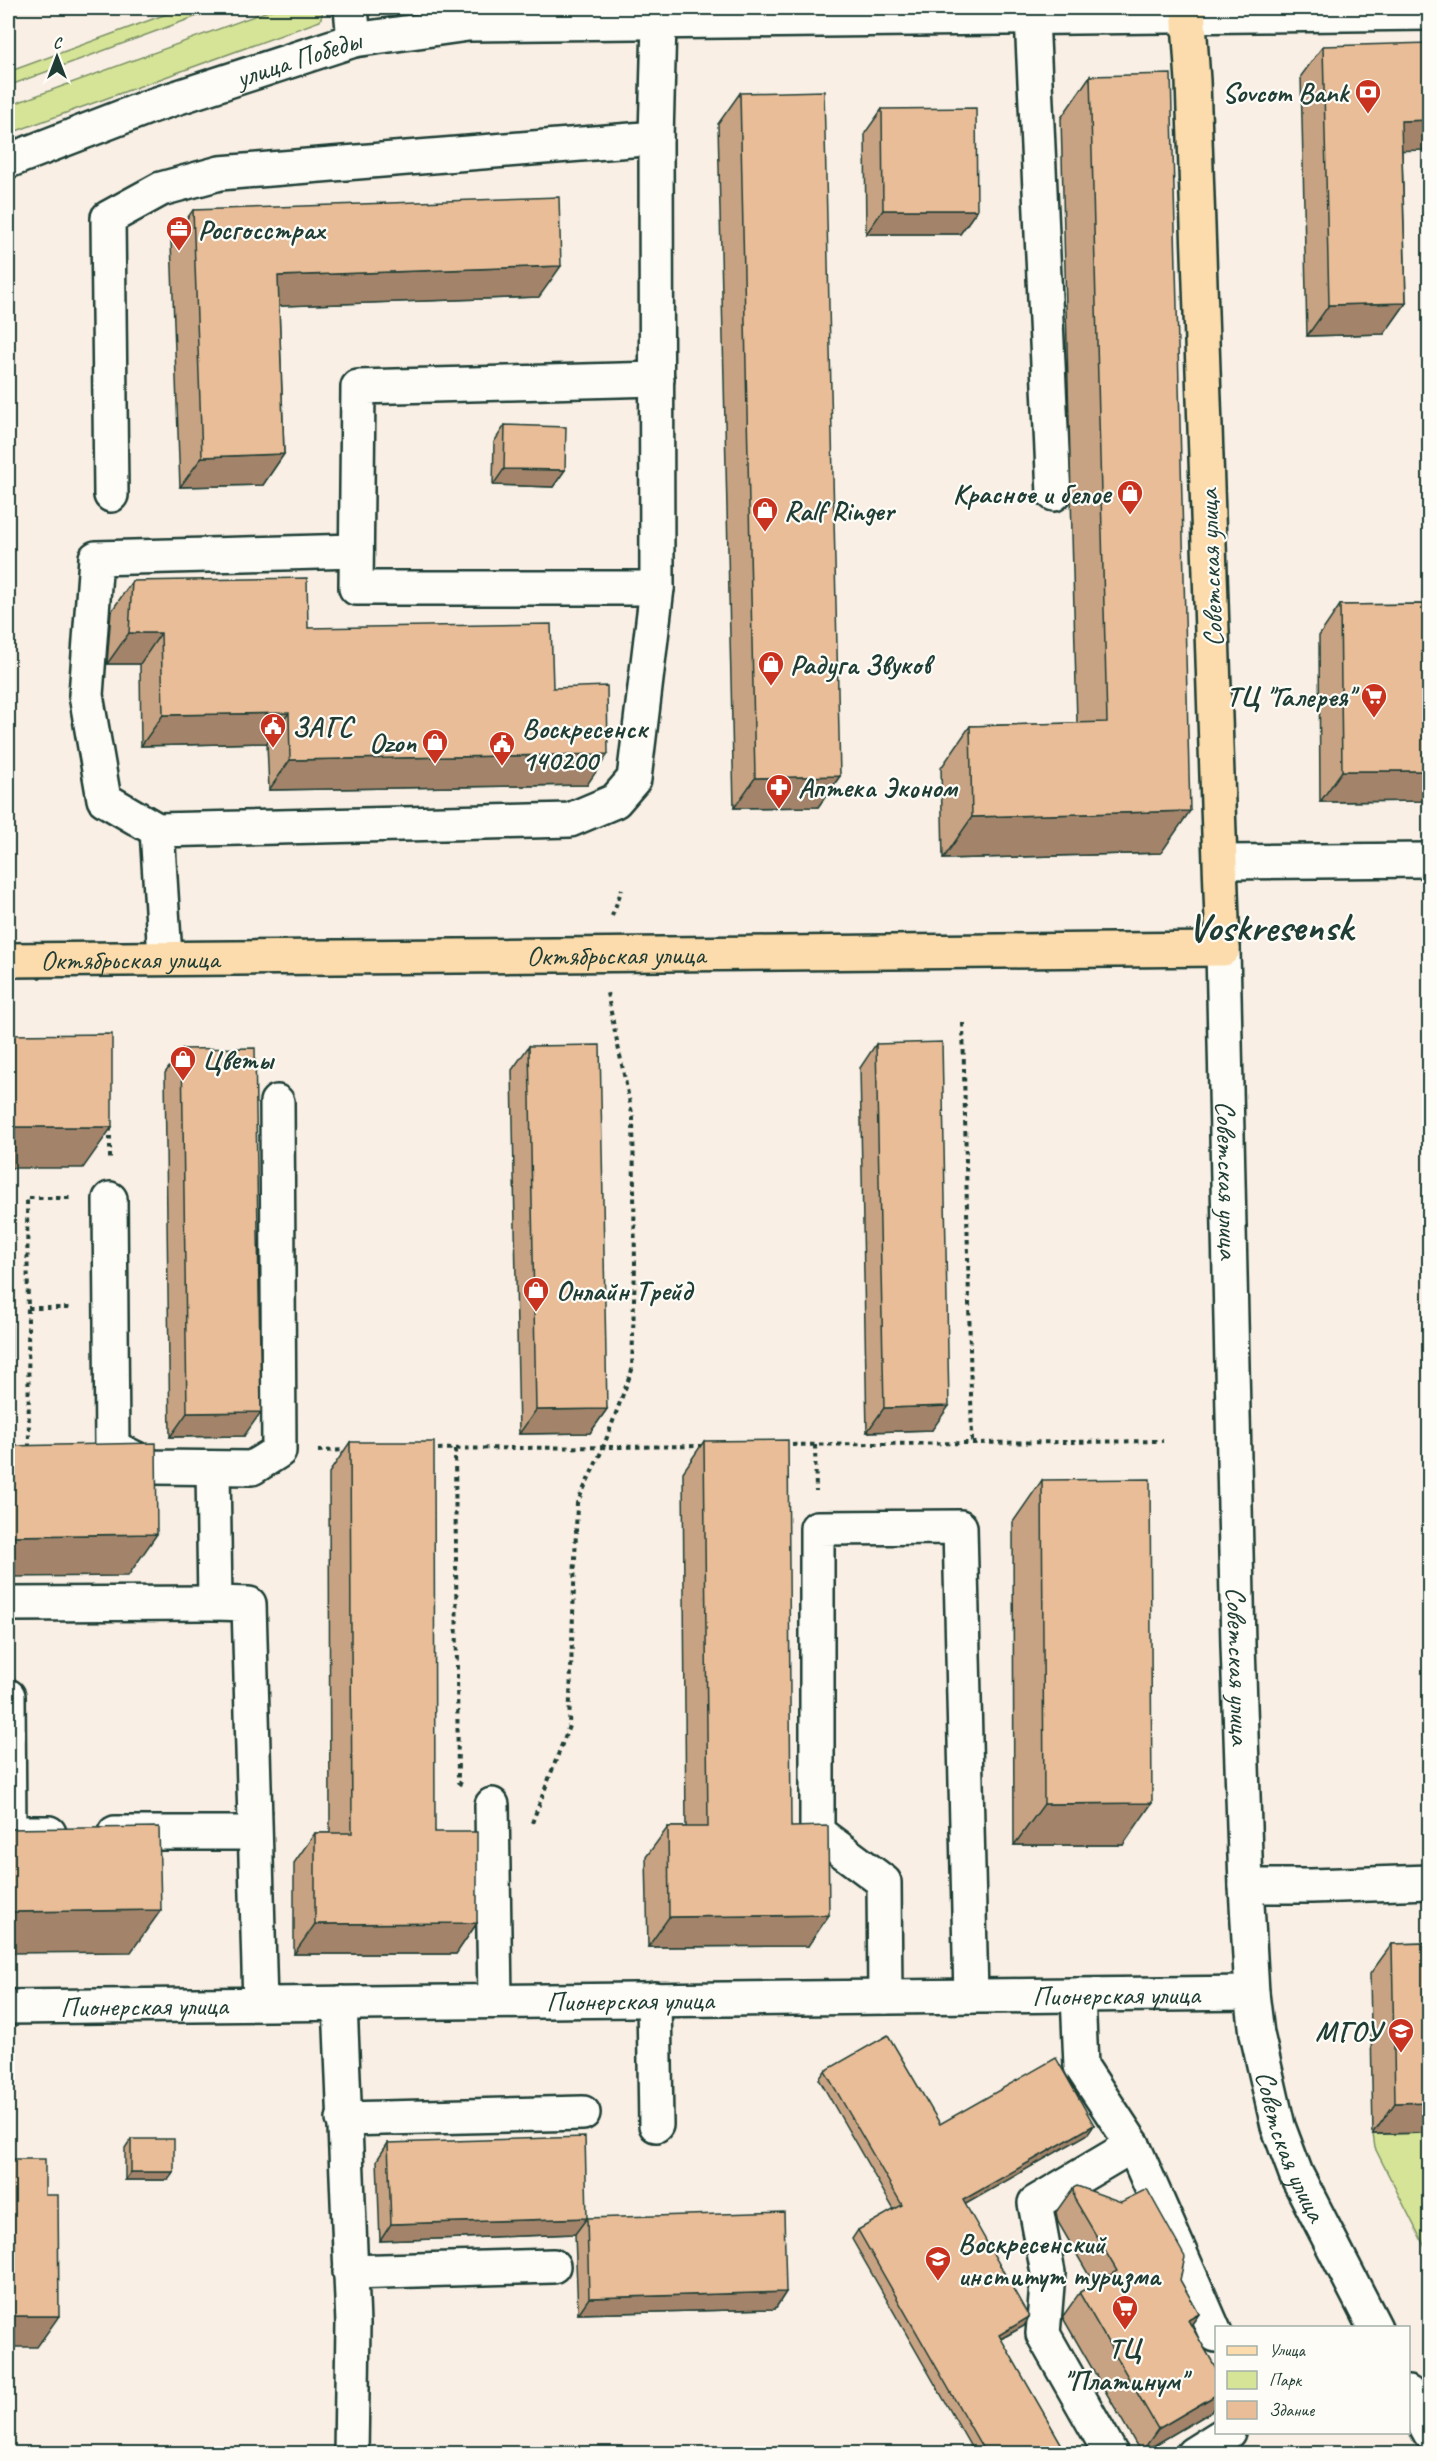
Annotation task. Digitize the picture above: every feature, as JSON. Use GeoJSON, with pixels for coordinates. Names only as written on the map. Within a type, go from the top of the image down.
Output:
{"type":"FeatureCollection","features":[{"type":"Feature","properties":{"kind":"main road","name":"Советская улица"},"geometry":{"type":"LineString","coordinates":[[1189,11],[1194,92],[1223,949]]}},
{"type":"Feature","properties":{"kind":"main road","name":"Октябрьская улица"},"geometry":{"type":"LineString","coordinates":[[8,960],[1223,949]]}},
{"type":"Feature","properties":{"kind":"street"},"geometry":{"type":"LineString","coordinates":[[351,8],[354,40]]}},
{"type":"Feature","properties":{"kind":"street","name":"улица Победы"},"geometry":{"type":"LineString","coordinates":[[8,161],[148,107],[354,40],[468,24],[1032,17],[1189,11],[1430,13]]}},
{"type":"Feature","properties":{"kind":"street"},"geometry":{"type":"LineString","coordinates":[[1032,17],[1054,494]]}},
{"type":"Feature","properties":{"kind":"street"},"geometry":{"type":"LineString","coordinates":[[356,550],[96,558],[86,695],[104,799],[157,830],[570,819],[615,801],[634,779],[657,588],[656,138],[659,22]]}},
{"type":"Feature","properties":{"kind":"street"},"geometry":{"type":"LineString","coordinates":[[111,495],[108,218],[161,189],[220,173],[656,138]]}},
{"type":"Feature","properties":{"kind":"street"},"geometry":{"type":"LineString","coordinates":[[657,379],[358,387],[356,550],[356,588],[657,588]]}},
{"type":"Feature","properties":{"kind":"street"},"geometry":{"type":"LineString","coordinates":[[157,830],[165,957]]}},
{"type":"Feature","properties":{"kind":"street"},"geometry":{"type":"LineString","coordinates":[[1221,862],[1430,860]]}},
{"type":"Feature","properties":{"kind":"street","name":"Советская улица"},"geometry":{"type":"LineString","coordinates":[[1223,949],[1238,1645],[1252,1993],[1257,2034],[1278,2126],[1296,2174],[1374,2326]]}},
{"type":"Feature","properties":{"kind":"street"},"geometry":{"type":"LineString","coordinates":[[110,1199],[112,1447],[153,1467],[252,1468],[279,1451],[276,1102]]}},
{"type":"Feature","properties":{"kind":"street"},"geometry":{"type":"LineString","coordinates":[[213,1468],[215,1603]]}},
{"type":"Feature","properties":{"kind":"street"},"geometry":{"type":"LineString","coordinates":[[885,1997],[884,1882],[817,1832],[817,1528],[960,1527],[971,1996]]}},
{"type":"Feature","properties":{"kind":"street"},"geometry":{"type":"LineString","coordinates":[[8,1604],[249,1604],[260,2004]]}},
{"type":"Feature","properties":{"kind":"street"},"geometry":{"type":"LineString","coordinates":[[8,1696],[9,1833],[254,1833]]}},
{"type":"Feature","properties":{"kind":"street"},"geometry":{"type":"LineString","coordinates":[[492,1804],[495,2001]]}},
{"type":"Feature","properties":{"kind":"street"},"geometry":{"type":"LineString","coordinates":[[1246,1886],[1430,1882]]}},
{"type":"Feature","properties":{"kind":"street","name":"Пионерская улица"},"geometry":{"type":"LineString","coordinates":[[8,2007],[1252,1993]]}},
{"type":"Feature","properties":{"kind":"street"},"geometry":{"type":"LineString","coordinates":[[1078,1995],[1080,2066],[1133,2145],[1215,2333]]}},
{"type":"Feature","properties":{"kind":"street"},"geometry":{"type":"LineString","coordinates":[[654,1999],[656,2125]]}},
{"type":"Feature","properties":{"kind":"street"},"geometry":{"type":"LineString","coordinates":[[340,2003],[353,2325],[351,2454]]}},
{"type":"Feature","properties":{"kind":"street"},"geometry":{"type":"LineString","coordinates":[[343,2119],[583,2113]]}},
{"type":"Feature","properties":{"kind":"street"},"geometry":{"type":"LineString","coordinates":[[1111,2454],[1043,2334],[1048,2273],[1035,2203],[1133,2145]]}},
{"type":"Feature","properties":{"kind":"street"},"geometry":{"type":"LineString","coordinates":[[350,2272],[553,2266]]}},
{"type":"Feature","properties":{"kind":"street"},"geometry":{"type":"LineString","coordinates":[[1410,2399],[1430,2433]]}},
{"type":"Feature","properties":{"kind":"street"},"geometry":{"type":"LineString","coordinates":[[1193,2454],[1226,2434]]}},
{"type":"Feature","properties":{"kind":"path"},"geometry":{"type":"LineString","coordinates":[[527,1829],[534,1820],[569,1726],[577,1503],[603,1448],[632,1370],[635,1264],[633,1118],[599,955],[622,889]]}},
{"type":"Feature","properties":{"kind":"path"},"geometry":{"type":"LineString","coordinates":[[963,1023],[972,1443]]}},
{"type":"Feature","properties":{"kind":"path"},"geometry":{"type":"LineString","coordinates":[[29,1448],[27,1198],[110,1199],[110,1119]]}},
{"type":"Feature","properties":{"kind":"path"},"geometry":{"type":"LineString","coordinates":[[28,1308],[111,1308]]}},
{"type":"Feature","properties":{"kind":"path"},"geometry":{"type":"LineString","coordinates":[[780,1445],[1163,1441]]}},
{"type":"Feature","properties":{"kind":"path"},"geometry":{"type":"LineString","coordinates":[[815,1445],[817,1528]]}},
{"type":"Feature","properties":{"kind":"path"},"geometry":{"type":"LineString","coordinates":[[420,1449],[709,1446]]}},
{"type":"Feature","properties":{"kind":"path"},"geometry":{"type":"LineString","coordinates":[[18,1448],[41,1448]]}},
{"type":"Feature","properties":{"kind":"path"},"geometry":{"type":"LineString","coordinates":[[455,1449],[458,1782],[492,1804]]}},
{"type":"Feature","properties":{"kind":"path"},"geometry":{"type":"LineString","coordinates":[[279,1451],[349,1450]]}},
{"type":"Feature","properties":{"kind":"green space"},"geometry":{"type":"Polygon","coordinates":[[[183,8],[219,8],[8,86],[8,72],[183,8]]]}},
{"type":"Feature","properties":{"kind":"green space"},"geometry":{"type":"Polygon","coordinates":[[[276,8],[324,8],[320,21],[8,134],[8,106],[276,8]]]}},
{"type":"Feature","properties":{"kind":"green space"},"geometry":{"type":"Polygon","coordinates":[[[1429,2133],[1429,2255],[1375,2148],[1373,2134],[1429,2133]]]}},
{"type":"Feature","properties":{"kind":"building"},"geometry":{"type":"Polygon","coordinates":[[[1430,43],[1430,120],[1401,121],[1406,303],[1329,305],[1323,46],[1430,43]]]}},
{"type":"Feature","properties":{"kind":"building"},"geometry":{"type":"Polygon","coordinates":[[[1171,74],[1190,811],[972,817],[970,726],[1107,722],[1090,76],[1171,74]]]}},
{"type":"Feature","properties":{"kind":"building"},"geometry":{"type":"Polygon","coordinates":[[[824,91],[840,776],[755,778],[740,93],[824,91]]]}},
{"type":"Feature","properties":{"kind":"building"},"geometry":{"type":"Polygon","coordinates":[[[976,108],[977,210],[883,210],[882,109],[976,108]]]}},
{"type":"Feature","properties":{"kind":"building"},"geometry":{"type":"Polygon","coordinates":[[[559,197],[561,266],[278,276],[284,454],[202,457],[193,210],[559,197]]]}},
{"type":"Feature","properties":{"kind":"building"},"geometry":{"type":"Polygon","coordinates":[[[505,425],[566,427],[565,470],[504,469],[505,425]]]}},
{"type":"Feature","properties":{"kind":"building"},"geometry":{"type":"Polygon","coordinates":[[[307,578],[308,628],[551,624],[553,688],[607,686],[608,754],[290,760],[289,713],[163,715],[161,633],[129,633],[132,581],[307,578]]]}},
{"type":"Feature","properties":{"kind":"building","name":"ТЦ \"Галерея\""},"geometry":{"type":"Polygon","coordinates":[[[1430,604],[1430,771],[1342,771],[1340,605],[1430,604]]]}},
{"type":"Feature","properties":{"kind":"building"},"geometry":{"type":"Polygon","coordinates":[[[112,1034],[112,1127],[10,1127],[11,1368],[8,1368],[8,1035],[112,1034]]]}},
{"type":"Feature","properties":{"kind":"building"},"geometry":{"type":"Polygon","coordinates":[[[942,1042],[949,1406],[884,1408],[876,1044],[942,1042]]]}},
{"type":"Feature","properties":{"kind":"building"},"geometry":{"type":"Polygon","coordinates":[[[600,1045],[607,1409],[536,1410],[529,1046],[600,1045]]]}},
{"type":"Feature","properties":{"kind":"building"},"geometry":{"type":"Polygon","coordinates":[[[255,1048],[261,1412],[187,1413],[182,1049],[255,1048]]]}},
{"type":"Feature","properties":{"kind":"building"},"geometry":{"type":"Polygon","coordinates":[[[788,1440],[791,1827],[828,1826],[829,1915],[669,1917],[668,1827],[708,1827],[704,1441],[788,1440]]]}},
{"type":"Feature","properties":{"kind":"building"},"geometry":{"type":"Polygon","coordinates":[[[350,1442],[434,1442],[435,1832],[477,1832],[477,1923],[315,1924],[315,1833],[352,1833],[350,1442]]]}},
{"type":"Feature","properties":{"kind":"building"},"geometry":{"type":"Polygon","coordinates":[[[156,1443],[157,1534],[8,1536],[8,1446],[156,1443]]]}},
{"type":"Feature","properties":{"kind":"building"},"geometry":{"type":"Polygon","coordinates":[[[1150,1479],[1152,1803],[1044,1804],[1042,1480],[1150,1479]]]}},
{"type":"Feature","properties":{"kind":"building"},"geometry":{"type":"Polygon","coordinates":[[[159,1827],[161,1910],[8,1912],[8,1829],[159,1827]]]}},
{"type":"Feature","properties":{"kind":"building"},"geometry":{"type":"Polygon","coordinates":[[[1430,1943],[1430,2102],[1395,2103],[1392,1944],[1430,1943]]]}},
{"type":"Feature","properties":{"kind":"building","name":"Воскресенский институт туризма"},"geometry":{"type":"Polygon","coordinates":[[[888,2035],[940,2124],[1056,2058],[1094,2125],[963,2200],[1029,2317],[999,2335],[1067,2454],[986,2454],[858,2230],[902,2205],[825,2071],[888,2035]]]}},
{"type":"Feature","properties":{"kind":"building"},"geometry":{"type":"Polygon","coordinates":[[[585,2137],[587,2218],[391,2224],[388,2143],[585,2137]]]}},
{"type":"Feature","properties":{"kind":"building"},"geometry":{"type":"Polygon","coordinates":[[[131,2139],[174,2139],[174,2172],[131,2172],[131,2139]]]}},
{"type":"Feature","properties":{"kind":"building"},"geometry":{"type":"Polygon","coordinates":[[[8,2159],[45,2159],[45,2195],[58,2195],[59,2316],[8,2316],[8,2159]]]}},
{"type":"Feature","properties":{"kind":"building","name":"ТЦ \"Платинум\""},"geometry":{"type":"Polygon","coordinates":[[[1077,2186],[1121,2202],[1147,2189],[1185,2257],[1180,2280],[1199,2314],[1188,2320],[1215,2366],[1215,2396],[1158,2429],[1080,2294],[1117,2271],[1074,2198],[1073,2188],[1077,2186]]]}},
{"type":"Feature","properties":{"kind":"building"},"geometry":{"type":"Polygon","coordinates":[[[784,2212],[786,2292],[589,2298],[587,2218],[784,2212]]]}},
{"type":"Feature","properties":{"kind":"place","name":"Sovcom Bank"},"geometry":{"type":"Point","coordinates":[1368,115]}},
{"type":"Feature","properties":{"kind":"place","name":"Росгосстрах"},"geometry":{"type":"Point","coordinates":[179,252]}},
{"type":"Feature","properties":{"kind":"place","name":"Красное и белое"},"geometry":{"type":"Point","coordinates":[1130,516]}},
{"type":"Feature","properties":{"kind":"place","name":"Ralf Ringer"},"geometry":{"type":"Point","coordinates":[765,533]}},
{"type":"Feature","properties":{"kind":"place","name":"Радуга Звуков"},"geometry":{"type":"Point","coordinates":[771,687]}},
{"type":"Feature","properties":{"kind":"place","name":"ТЦ \"Галерея\""},"geometry":{"type":"Point","coordinates":[1374,719]}},
{"type":"Feature","properties":{"kind":"place","name":"ЗАГС"},"geometry":{"type":"Point","coordinates":[273,749]}},
{"type":"Feature","properties":{"kind":"place","name":"Ozon"},"geometry":{"type":"Point","coordinates":[435,765]}},
{"type":"Feature","properties":{"kind":"place","name":"Воскресенск 140200"},"geometry":{"type":"Point","coordinates":[502,767]}},
{"type":"Feature","properties":{"kind":"place","name":"Аптека Эконом"},"geometry":{"type":"Point","coordinates":[779,810]}},
{"type":"Feature","properties":{"kind":"place","name":"Цветы"},"geometry":{"type":"Point","coordinates":[183,1082]}},
{"type":"Feature","properties":{"kind":"place","name":"Онлайн Трейд"},"geometry":{"type":"Point","coordinates":[536,1313]}},
{"type":"Feature","properties":{"kind":"place","name":"МГОУ"},"geometry":{"type":"Point","coordinates":[1401,2054]}},
{"type":"Feature","properties":{"kind":"place","name":"Воскресенский институт туризма"},"geometry":{"type":"Point","coordinates":[938,2282]}},
{"type":"Feature","properties":{"kind":"place","name":"ТЦ \"Платинум\""},"geometry":{"type":"Point","coordinates":[1125,2331]}},
{"type":"Feature","properties":{"kind":"district","name":"Voskresensk"},"geometry":{"type":"Point","coordinates":[1270,926]}}]}
